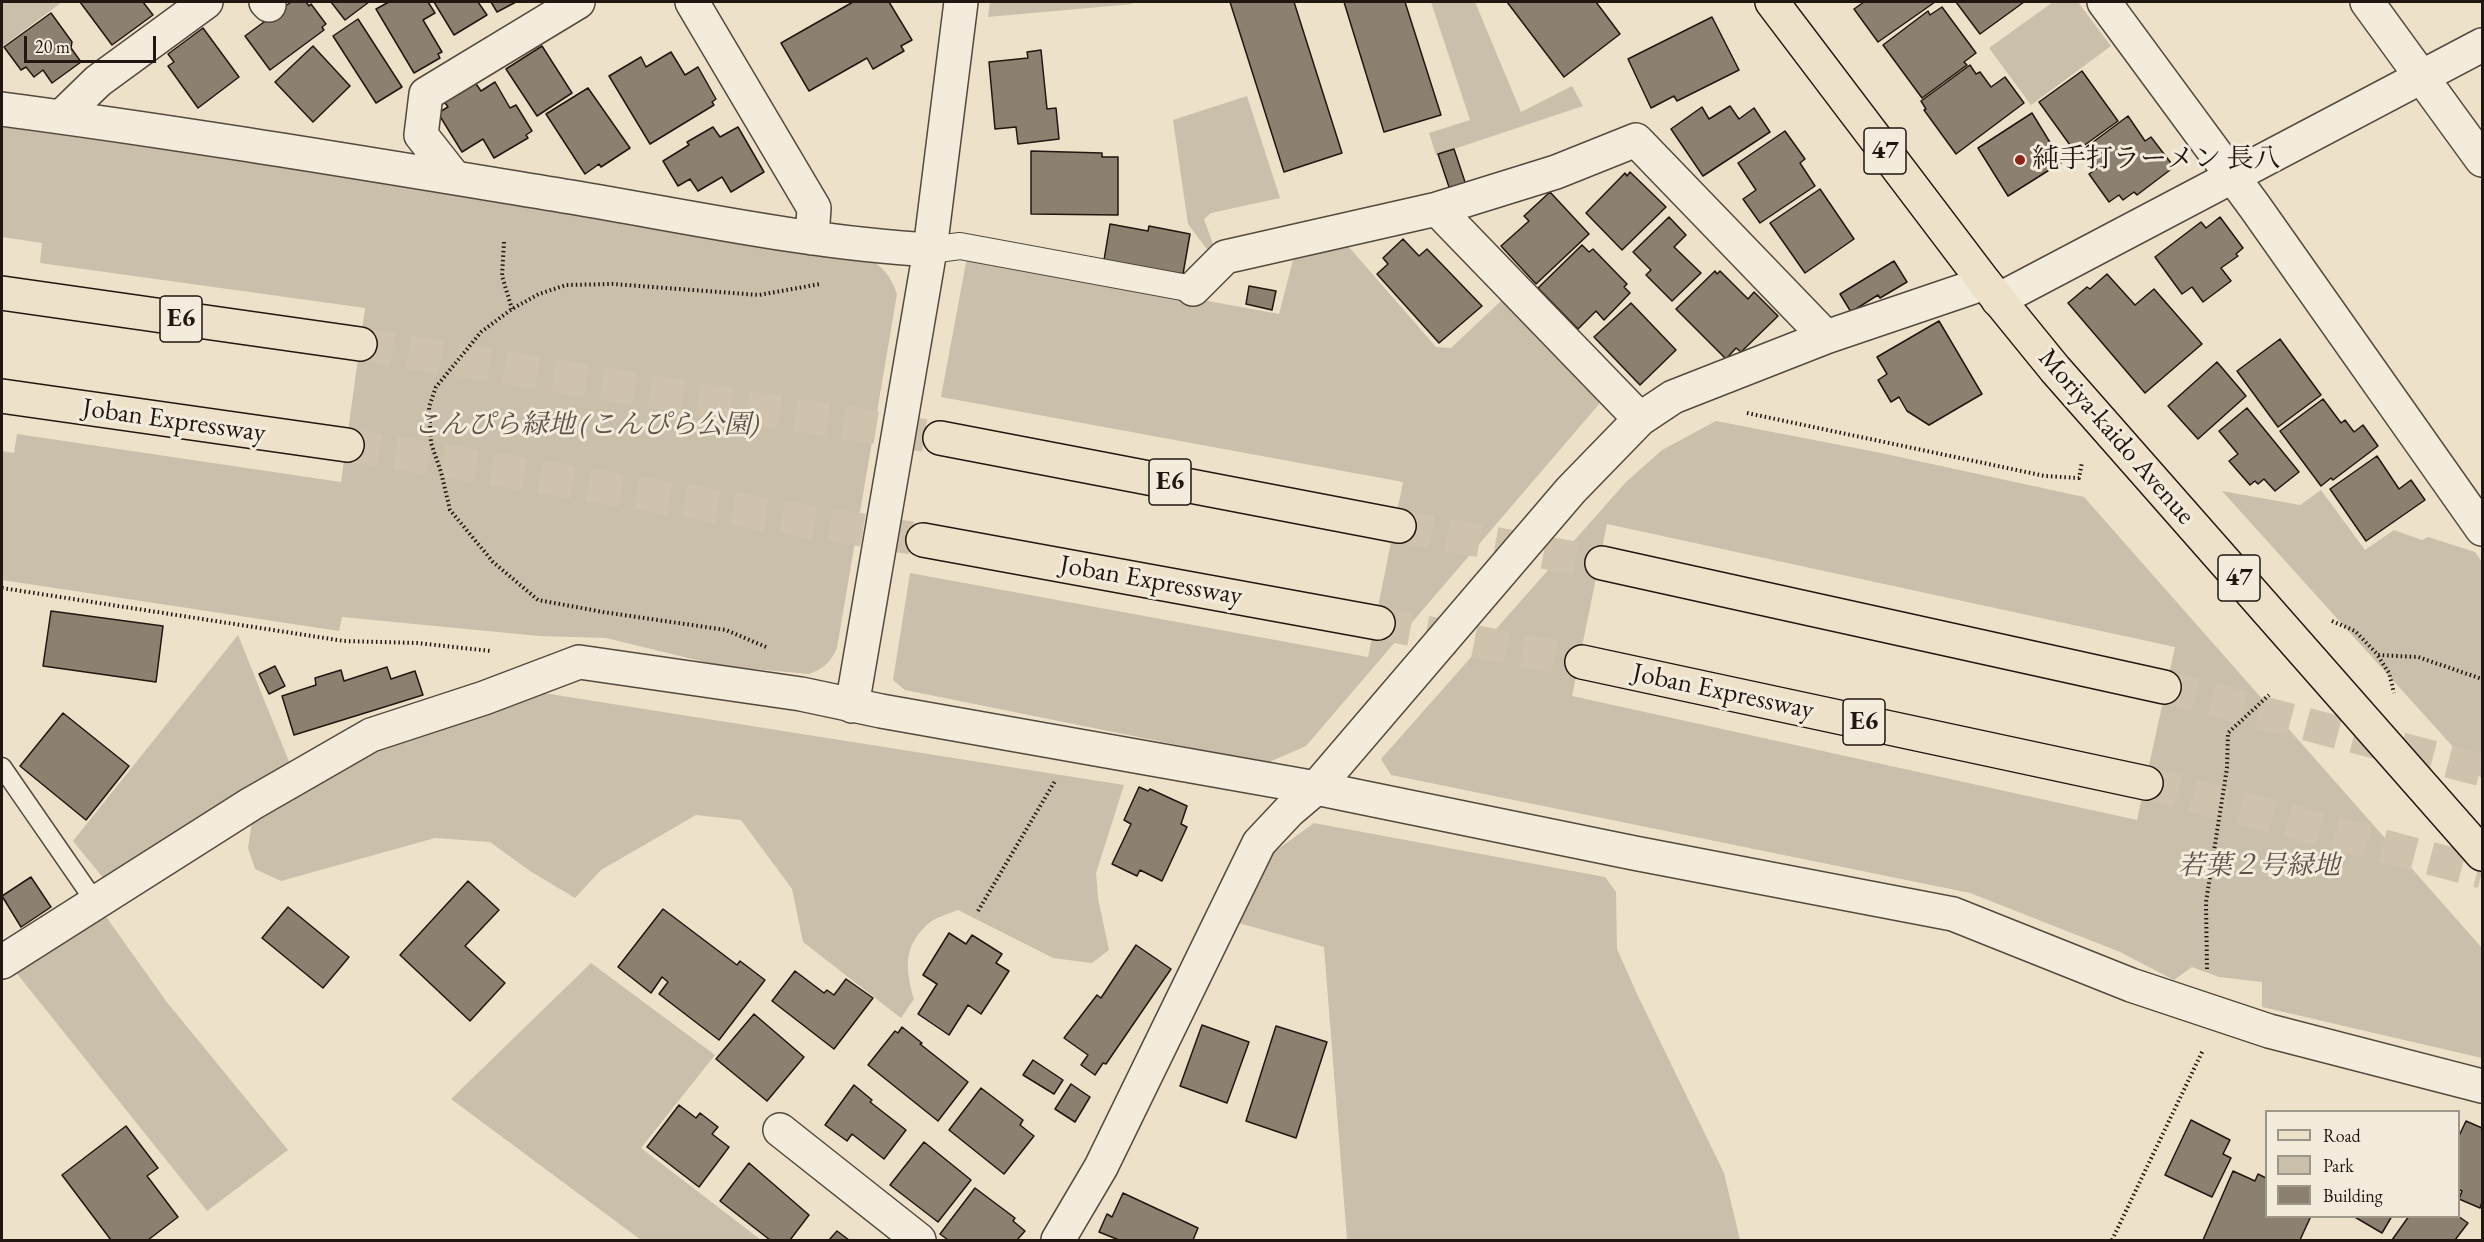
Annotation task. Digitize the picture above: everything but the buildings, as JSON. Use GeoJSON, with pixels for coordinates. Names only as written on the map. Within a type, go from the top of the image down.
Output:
{"type":"FeatureCollection","features":[{"type":"Feature","properties":{"kind":"main road","name":"Moriya-kaido Avenue"},"geometry":{"type":"LineString","coordinates":[[1772,2],[1991,292],[2091,410],[2482,854]]}},
{"type":"Feature","properties":{"kind":"main road","name":"E6"},"geometry":{"type":"LineString","coordinates":[[2,293],[360,344]]}},
{"type":"Feature","properties":{"kind":"main road","name":"Joban Expressway"},"geometry":{"type":"LineString","coordinates":[[2,396],[346,445]]}},
{"type":"Feature","properties":{"kind":"main road","name":"E6"},"geometry":{"type":"LineString","coordinates":[[940,438],[1399,526]]}},
{"type":"Feature","properties":{"kind":"main road","name":"Joban Expressway"},"geometry":{"type":"LineString","coordinates":[[924,540],[1378,623]]}},
{"type":"Feature","properties":{"kind":"main road"},"geometry":{"type":"LineString","coordinates":[[1602,563],[2164,687]]}},
{"type":"Feature","properties":{"kind":"main road","name":"Joban Expressway"},"geometry":{"type":"LineString","coordinates":[[1582,662],[2146,783]]}},
{"type":"Feature","properties":{"kind":"street"},"geometry":{"type":"LineString","coordinates":[[61,117],[98,81],[206,2]]}},
{"type":"Feature","properties":{"kind":"street"},"geometry":{"type":"LineString","coordinates":[[454,177],[421,135],[426,94],[578,2]]}},
{"type":"Feature","properties":{"kind":"street"},"geometry":{"type":"LineString","coordinates":[[692,2],[814,208],[812,238]]}},
{"type":"Feature","properties":{"kind":"street"},"geometry":{"type":"LineString","coordinates":[[852,706],[930,250],[961,2]]}},
{"type":"Feature","properties":{"kind":"street"},"geometry":{"type":"LineString","coordinates":[[2104,2],[2233,176],[2482,529]]}},
{"type":"Feature","properties":{"kind":"street"},"geometry":{"type":"LineString","coordinates":[[2367,2],[2482,160]]}},
{"type":"Feature","properties":{"kind":"street"},"geometry":{"type":"LineString","coordinates":[[1058,1240],[1101,1167],[1259,843],[1289,811],[1316,788],[1571,490],[1640,419],[1673,397],[1826,337],[1991,292],[2233,176],[2482,45]]}},
{"type":"Feature","properties":{"kind":"street"},"geometry":{"type":"LineString","coordinates":[[2,109],[454,177],[812,238],[880,247],[930,250],[960,246],[1193,289],[1225,257],[1437,209],[1565,169],[1636,140],[1826,337]]}},
{"type":"Feature","properties":{"kind":"street"},"geometry":{"type":"LineString","coordinates":[[1437,209],[1640,419]]}},
{"type":"Feature","properties":{"kind":"street"},"geometry":{"type":"LineString","coordinates":[[2,962],[251,804],[371,735],[484,698],[579,662],[801,694],[852,706],[1316,788],[1634,853],[1953,914],[2131,985],[2270,1031],[2482,1086]]}},
{"type":"Feature","properties":{"kind":"street"},"geometry":{"type":"LineString","coordinates":[[780,1130],[919,1240]]}},
{"type":"Feature","properties":{"kind":"lane"},"geometry":{"type":"LineString","coordinates":[[2,768],[96,903]]}},
{"type":"Feature","properties":{"kind":"path"},"geometry":{"type":"LineString","coordinates":[[504,242],[502,276],[512,309]]}},
{"type":"Feature","properties":{"kind":"path"},"geometry":{"type":"LineString","coordinates":[[769,648],[726,630],[538,600],[494,562],[450,510],[431,442],[429,407],[436,387],[481,332],[512,309],[539,294],[566,285],[614,284],[759,295],[820,284]]}},
{"type":"Feature","properties":{"kind":"path"},"geometry":{"type":"LineString","coordinates":[[1740,411],[2045,477],[2079,478],[2091,410]]}},
{"type":"Feature","properties":{"kind":"path"},"geometry":{"type":"LineString","coordinates":[[2,588],[344,641],[417,643],[500,652]]}},
{"type":"Feature","properties":{"kind":"path"},"geometry":{"type":"LineString","coordinates":[[2328,620],[2355,631],[2378,655],[2389,673],[2394,693]]}},
{"type":"Feature","properties":{"kind":"path"},"geometry":{"type":"LineString","coordinates":[[2378,655],[2418,657],[2482,679]]}},
{"type":"Feature","properties":{"kind":"path"},"geometry":{"type":"LineString","coordinates":[[2112,1240],[2214,1012],[2206,902],[2227,768],[2228,733],[2268,695]]}},
{"type":"Feature","properties":{"kind":"path"},"geometry":{"type":"LineString","coordinates":[[978,911],[1056,778]]}},
{"type":"Feature","properties":{"kind":"green space"},"geometry":{"type":"Polygon","coordinates":[[[2,2],[62,2],[2,47],[2,2]]]}},
{"type":"Feature","properties":{"kind":"green space"},"geometry":{"type":"Polygon","coordinates":[[[990,2],[1131,2],[1133,4],[988,17],[990,2]]]}},
{"type":"Feature","properties":{"kind":"green space"},"geometry":{"type":"Polygon","coordinates":[[[1431,2],[1475,2],[1521,112],[1572,86],[1583,106],[1436,155],[1429,133],[1470,120],[1431,2]]]}},
{"type":"Feature","properties":{"kind":"green space"},"geometry":{"type":"Polygon","coordinates":[[[2053,2],[2078,2],[2111,46],[2031,105],[1989,48],[2053,2]]]}},
{"type":"Feature","properties":{"kind":"green space"},"geometry":{"type":"Polygon","coordinates":[[[1247,96],[1280,198],[1211,213],[1204,219],[1214,247],[1209,252],[1188,224],[1173,120],[1247,96]]]}},
{"type":"Feature","properties":{"kind":"green space","name":"こんぴら緑地 (こんぴら公園)"},"geometry":{"type":"Polygon","coordinates":[[[2,127],[411,184],[865,257],[871,260],[885,272],[897,294],[837,648],[832,657],[818,670],[809,674],[721,666],[606,638],[539,636],[342,617],[339,631],[2,580],[2,451],[14,453],[17,434],[341,482],[365,308],[40,263],[42,243],[2,237],[2,127]]]}},
{"type":"Feature","properties":{"kind":"green space"},"geometry":{"type":"Polygon","coordinates":[[[1348,246],[1436,347],[1451,348],[1502,300],[1600,403],[1306,746],[1267,763],[905,690],[893,680],[910,573],[1368,657],[1403,482],[941,397],[967,257],[1279,314],[1293,260],[1348,246]]]}},
{"type":"Feature","properties":{"kind":"green space","name":"若葉２号緑地"},"geometry":{"type":"Polygon","coordinates":[[[1716,421],[1881,453],[2084,497],[2482,948],[2482,1058],[2262,1007],[2262,982],[2219,977],[2192,967],[2174,980],[2120,952],[1970,893],[1391,775],[1381,759],[1626,482],[1662,450],[1716,421]],[[1607,524],[1572,696],[2137,820],[2175,647],[1607,524]]]}},
{"type":"Feature","properties":{"kind":"green space"},"geometry":{"type":"Polygon","coordinates":[[[2321,490],[2365,550],[2394,530],[2422,540],[2428,537],[2475,552],[2482,562],[2482,779],[2222,491],[2300,505],[2321,490]]]}},
{"type":"Feature","properties":{"kind":"green space"},"geometry":{"type":"Polygon","coordinates":[[[238,635],[290,764],[104,879],[73,841],[238,635]]]}},
{"type":"Feature","properties":{"kind":"green space"},"geometry":{"type":"Polygon","coordinates":[[[537,692],[1124,785],[1096,873],[1098,898],[1109,950],[1092,963],[1053,958],[958,910],[931,922],[914,941],[908,958],[908,968],[914,999],[901,1018],[803,942],[792,889],[741,820],[696,815],[601,870],[575,898],[530,871],[490,842],[435,838],[281,881],[255,869],[248,848],[252,822],[373,749],[537,692]]]}},
{"type":"Feature","properties":{"kind":"green space"},"geometry":{"type":"Polygon","coordinates":[[[1314,823],[1605,877],[1616,892],[1617,949],[1724,1173],[1740,1240],[1347,1240],[1324,947],[1239,923],[1274,852],[1314,823]]]}},
{"type":"Feature","properties":{"kind":"green space"},"geometry":{"type":"Polygon","coordinates":[[[98,914],[107,918],[166,1001],[288,1150],[207,1211],[14,970],[98,914]]]}},
{"type":"Feature","properties":{"kind":"green space"},"geometry":{"type":"Polygon","coordinates":[[[591,963],[715,1055],[641,1148],[761,1240],[641,1240],[451,1099],[591,963]]]}},
{"type":"Feature","properties":{"kind":"tunnel"},"geometry":{"type":"LineString","coordinates":[[360,344],[940,438]]}},
{"type":"Feature","properties":{"kind":"tunnel"},"geometry":{"type":"LineString","coordinates":[[347,445],[923,540]]}},
{"type":"Feature","properties":{"kind":"tunnel"},"geometry":{"type":"LineString","coordinates":[[1399,526],[1602,563]]}},
{"type":"Feature","properties":{"kind":"tunnel"},"geometry":{"type":"LineString","coordinates":[[1378,623],[1582,662]]}},
{"type":"Feature","properties":{"kind":"tunnel"},"geometry":{"type":"LineString","coordinates":[[2164,687],[2482,770]]}},
{"type":"Feature","properties":{"kind":"tunnel"},"geometry":{"type":"LineString","coordinates":[[2146,783],[2482,872]]}},
{"type":"Feature","properties":{"kind":"place","name":"純手打ラーメン 長八"},"geometry":{"type":"Point","coordinates":[2020,160]}}]}
